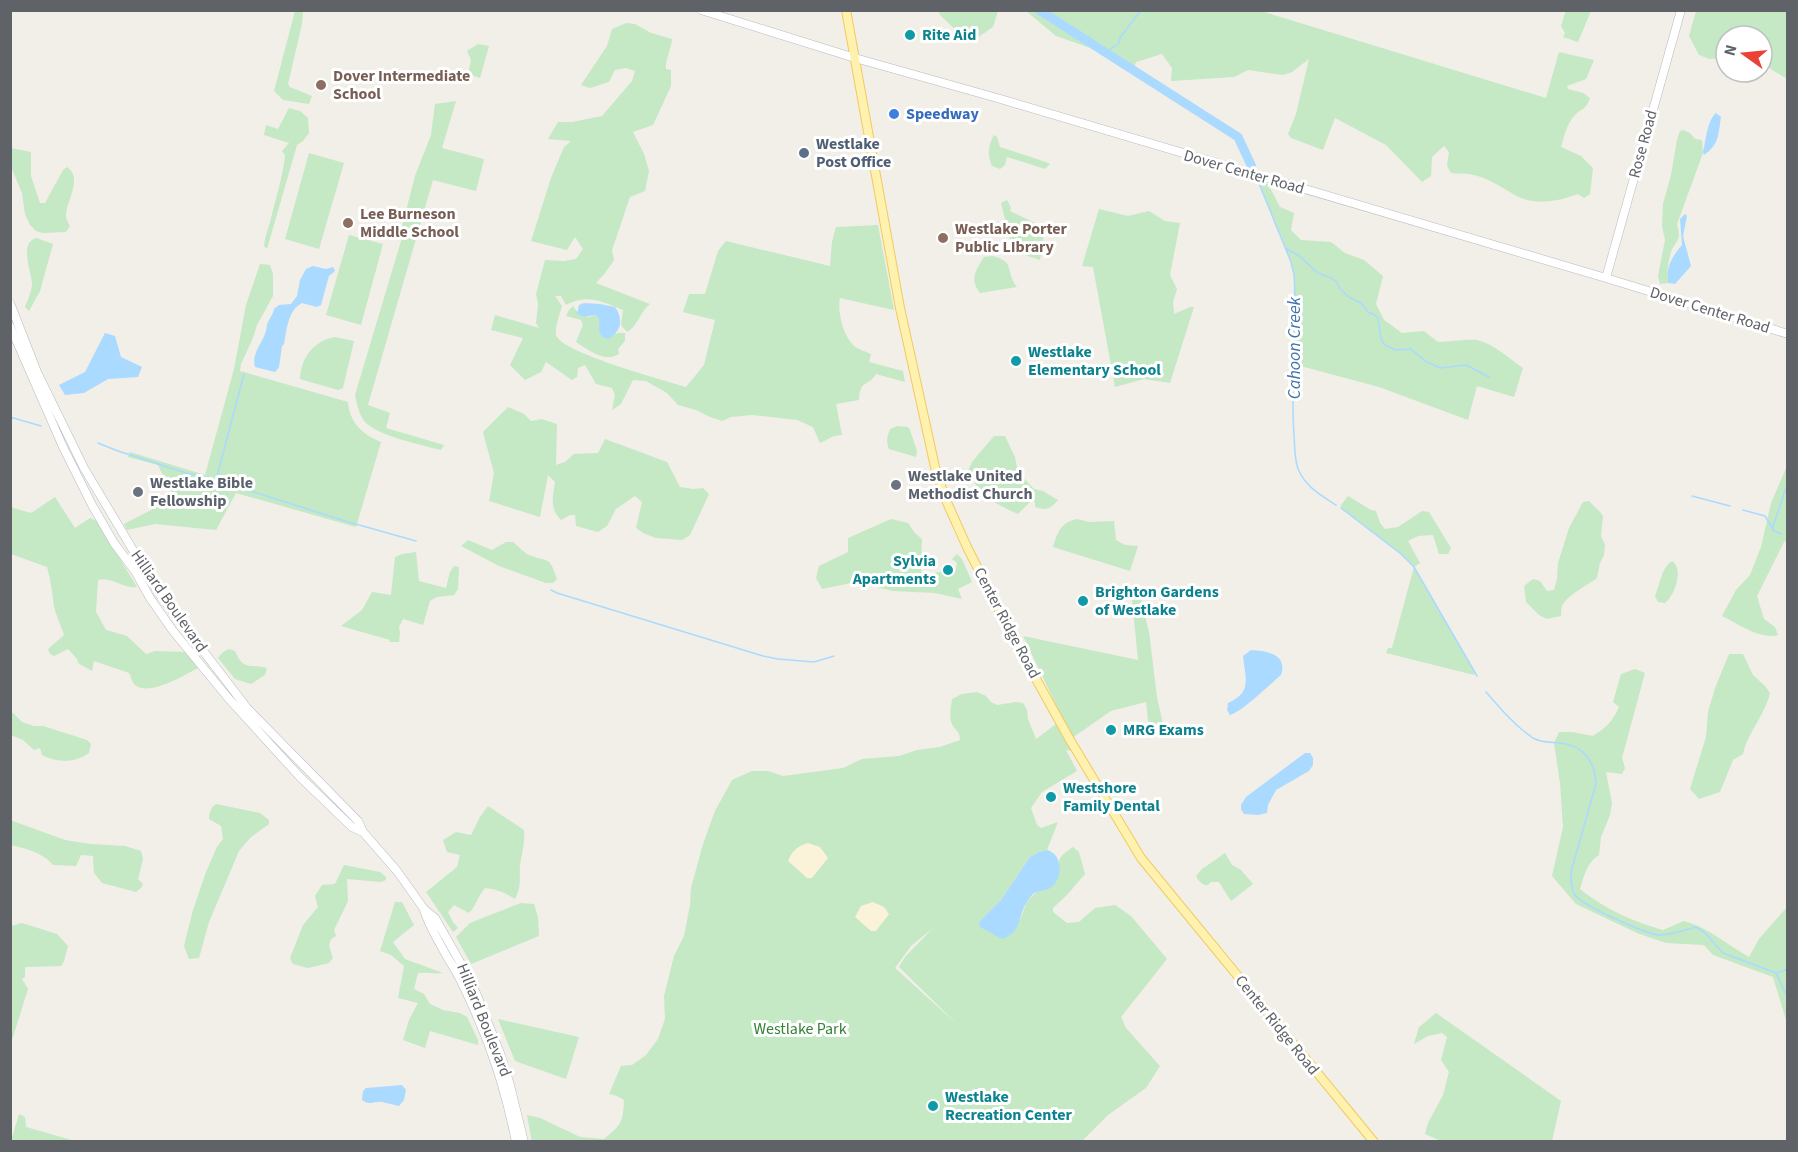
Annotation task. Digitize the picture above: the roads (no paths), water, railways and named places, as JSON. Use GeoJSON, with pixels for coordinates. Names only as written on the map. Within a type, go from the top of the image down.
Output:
{"type":"FeatureCollection","features":[{"type":"Feature","properties":{"kind":"main road","name":"Dover Center Road"},"geometry":{"type":"LineString","coordinates":[[701,10],[855,58],[1606,278],[1788,334]]}},
{"type":"Feature","properties":{"kind":"main road","name":"Center Ridge Road"},"geometry":{"type":"LineString","coordinates":[[846,10],[900,308],[936,467],[945,498],[971,556],[1070,740],[1141,858],[1374,1142]]}},
{"type":"Feature","properties":{"kind":"main road","name":"Rose Road"},"geometry":{"type":"LineString","coordinates":[[1606,278],[1681,10]]}},
{"type":"Feature","properties":{"kind":"main road","name":"Hilliard Boulevard"},"geometry":{"type":"LineString","coordinates":[[10,303],[38,372],[84,468],[158,592],[247,708],[358,821],[363,832],[397,871],[424,909],[435,918],[476,993],[510,1085],[524,1142]]}},
{"type":"Feature","properties":{"kind":"main road","name":"Hilliard Boulevard"},"geometry":{"type":"LineString","coordinates":[[10,326],[44,405],[92,505],[114,543],[168,623],[223,692],[276,752],[352,827],[363,832]]}},
{"type":"Feature","properties":{"kind":"main road","name":"Hilliard Boulevard"},"geometry":{"type":"LineString","coordinates":[[424,909],[428,922],[452,963],[475,1010],[497,1069],[516,1142]]}},
{"type":"Feature","properties":{"kind":"water"},"geometry":{"type":"Polygon","coordinates":[[[1716,113],[1721,117],[1717,138],[1713,147],[1704,155],[1709,126],[1716,113]]]}},
{"type":"Feature","properties":{"kind":"water"},"geometry":{"type":"Polygon","coordinates":[[[1685,214],[1687,216],[1683,236],[1691,266],[1675,284],[1668,283],[1670,262],[1682,245],[1680,219],[1685,214]]]}},
{"type":"Feature","properties":{"kind":"water"},"geometry":{"type":"Polygon","coordinates":[[[313,266],[326,269],[333,267],[335,271],[329,276],[321,305],[317,307],[302,303],[294,310],[282,346],[279,367],[275,372],[255,367],[256,353],[274,309],[279,305],[291,304],[297,296],[300,280],[306,269],[313,266]]]}},
{"type":"Feature","properties":{"kind":"water"},"geometry":{"type":"Polygon","coordinates":[[[584,303],[615,307],[620,316],[620,325],[616,333],[608,339],[604,338],[600,334],[599,319],[596,315],[584,317],[577,314],[579,305],[584,303]]]}},
{"type":"Feature","properties":{"kind":"water"},"geometry":{"type":"Polygon","coordinates":[[[105,333],[115,336],[121,357],[142,367],[138,377],[108,379],[84,393],[65,395],[59,385],[85,372],[105,333]]]}},
{"type":"Feature","properties":{"kind":"water"},"geometry":{"type":"Polygon","coordinates":[[[1251,650],[1263,651],[1279,658],[1282,662],[1281,675],[1249,703],[1230,715],[1227,710],[1228,703],[1241,694],[1246,684],[1243,656],[1251,650]]]}},
{"type":"Feature","properties":{"kind":"water"},"geometry":{"type":"Polygon","coordinates":[[[1305,753],[1310,753],[1313,765],[1309,771],[1276,790],[1268,805],[1267,813],[1244,814],[1241,805],[1246,797],[1305,753]]]}},
{"type":"Feature","properties":{"kind":"water"},"geometry":{"type":"Polygon","coordinates":[[[1047,850],[1056,856],[1060,866],[1058,877],[1050,888],[1031,896],[1017,928],[1002,939],[980,927],[979,922],[1001,900],[1030,857],[1047,850]]]}},
{"type":"Feature","properties":{"kind":"water"},"geometry":{"type":"Polygon","coordinates":[[[402,1085],[406,1090],[404,1100],[399,1106],[382,1102],[367,1103],[362,1100],[363,1091],[366,1088],[402,1085]]]}},
{"type":"Feature","properties":{"kind":"waterway","name":"Cahoon Creek"},"geometry":{"type":"LineString","coordinates":[[1039,10],[1238,137],[1252,167]]}},
{"type":"Feature","properties":{"kind":"waterway"},"geometry":{"type":"LineString","coordinates":[[1105,53],[1119,43],[1120,38],[1141,10]]}},
{"type":"Feature","properties":{"kind":"waterway","name":"Cahoon Creek"},"geometry":{"type":"LineString","coordinates":[[1258,181],[1291,262],[1294,275],[1293,415],[1296,463],[1302,477],[1310,486],[1336,505]]}},
{"type":"Feature","properties":{"kind":"waterway"},"geometry":{"type":"LineString","coordinates":[[1285,248],[1298,255],[1318,273],[1337,282],[1340,289],[1349,297],[1361,303],[1368,312],[1375,315],[1378,318],[1381,339],[1385,345],[1396,350],[1411,349],[1425,361],[1440,368],[1466,365],[1489,377]]}},
{"type":"Feature","properties":{"kind":"waterway"},"geometry":{"type":"LineString","coordinates":[[216,480],[244,374]]}},
{"type":"Feature","properties":{"kind":"waterway"},"geometry":{"type":"LineString","coordinates":[[10,417],[41,426]]}},
{"type":"Feature","properties":{"kind":"waterway"},"geometry":{"type":"LineString","coordinates":[[98,443],[186,473],[416,541]]}},
{"type":"Feature","properties":{"kind":"waterway"},"geometry":{"type":"LineString","coordinates":[[1772,529],[1788,482]]}},
{"type":"Feature","properties":{"kind":"waterway"},"geometry":{"type":"LineString","coordinates":[[1692,496],[1730,506]]}},
{"type":"Feature","properties":{"kind":"waterway","name":"Cahoon Creek"},"geometry":{"type":"LineString","coordinates":[[1341,508],[1401,554],[1414,567],[1477,676]]}},
{"type":"Feature","properties":{"kind":"waterway"},"geometry":{"type":"LineString","coordinates":[[1743,510],[1765,516],[1774,531],[1781,534]]}},
{"type":"Feature","properties":{"kind":"waterway"},"geometry":{"type":"LineString","coordinates":[[551,590],[763,656],[814,662],[834,656]]}},
{"type":"Feature","properties":{"kind":"waterway","name":"Cahoon Creek"},"geometry":{"type":"LineString","coordinates":[[1486,692],[1514,722],[1533,738],[1543,742],[1576,747],[1587,756],[1590,762],[1596,784],[1571,872],[1575,895],[1580,900],[1629,925],[1659,935],[1696,927],[1704,932],[1723,953],[1776,973],[1788,998]]}},
{"type":"Feature","properties":{"kind":"waterway"},"geometry":{"type":"LineString","coordinates":[[1777,973],[1788,969]]}},
{"type":"Feature","properties":{"kind":"place","name":"Rite Aid"},"geometry":{"type":"Point","coordinates":[910,35]}},
{"type":"Feature","properties":{"kind":"place","name":"Dover Intermediate School"},"geometry":{"type":"Point","coordinates":[321,85]}},
{"type":"Feature","properties":{"kind":"place","name":"Speedway"},"geometry":{"type":"Point","coordinates":[894,114]}},
{"type":"Feature","properties":{"kind":"place","name":"Westlake Post Office"},"geometry":{"type":"Point","coordinates":[804,153]}},
{"type":"Feature","properties":{"kind":"place","name":"Lee Burneson Middle School"},"geometry":{"type":"Point","coordinates":[348,223]}},
{"type":"Feature","properties":{"kind":"place","name":"Westlake Porter Public LIbrary"},"geometry":{"type":"Point","coordinates":[943,238]}},
{"type":"Feature","properties":{"kind":"place","name":"Westlake Elementary School"},"geometry":{"type":"Point","coordinates":[1016,361]}},
{"type":"Feature","properties":{"kind":"place","name":"Westlake United Methodist Church"},"geometry":{"type":"Point","coordinates":[896,485]}},
{"type":"Feature","properties":{"kind":"place","name":"Westlake Bible Fellowship"},"geometry":{"type":"Point","coordinates":[138,492]}},
{"type":"Feature","properties":{"kind":"place","name":"Sylvia Apartments"},"geometry":{"type":"Point","coordinates":[948,570]}},
{"type":"Feature","properties":{"kind":"place","name":"Brighton Gardens of Westlake"},"geometry":{"type":"Point","coordinates":[1083,601]}},
{"type":"Feature","properties":{"kind":"place","name":"MRG Exams"},"geometry":{"type":"Point","coordinates":[1111,730]}},
{"type":"Feature","properties":{"kind":"place","name":"Westshore Family Dental"},"geometry":{"type":"Point","coordinates":[1051,797]}},
{"type":"Feature","properties":{"kind":"place","name":"Westlake Recreation Center"},"geometry":{"type":"Point","coordinates":[933,1106]}},
{"type":"Feature","properties":{"kind":"park label","name":"Westlake Park"},"geometry":{"type":"Point","coordinates":[800,1029]}}]}
